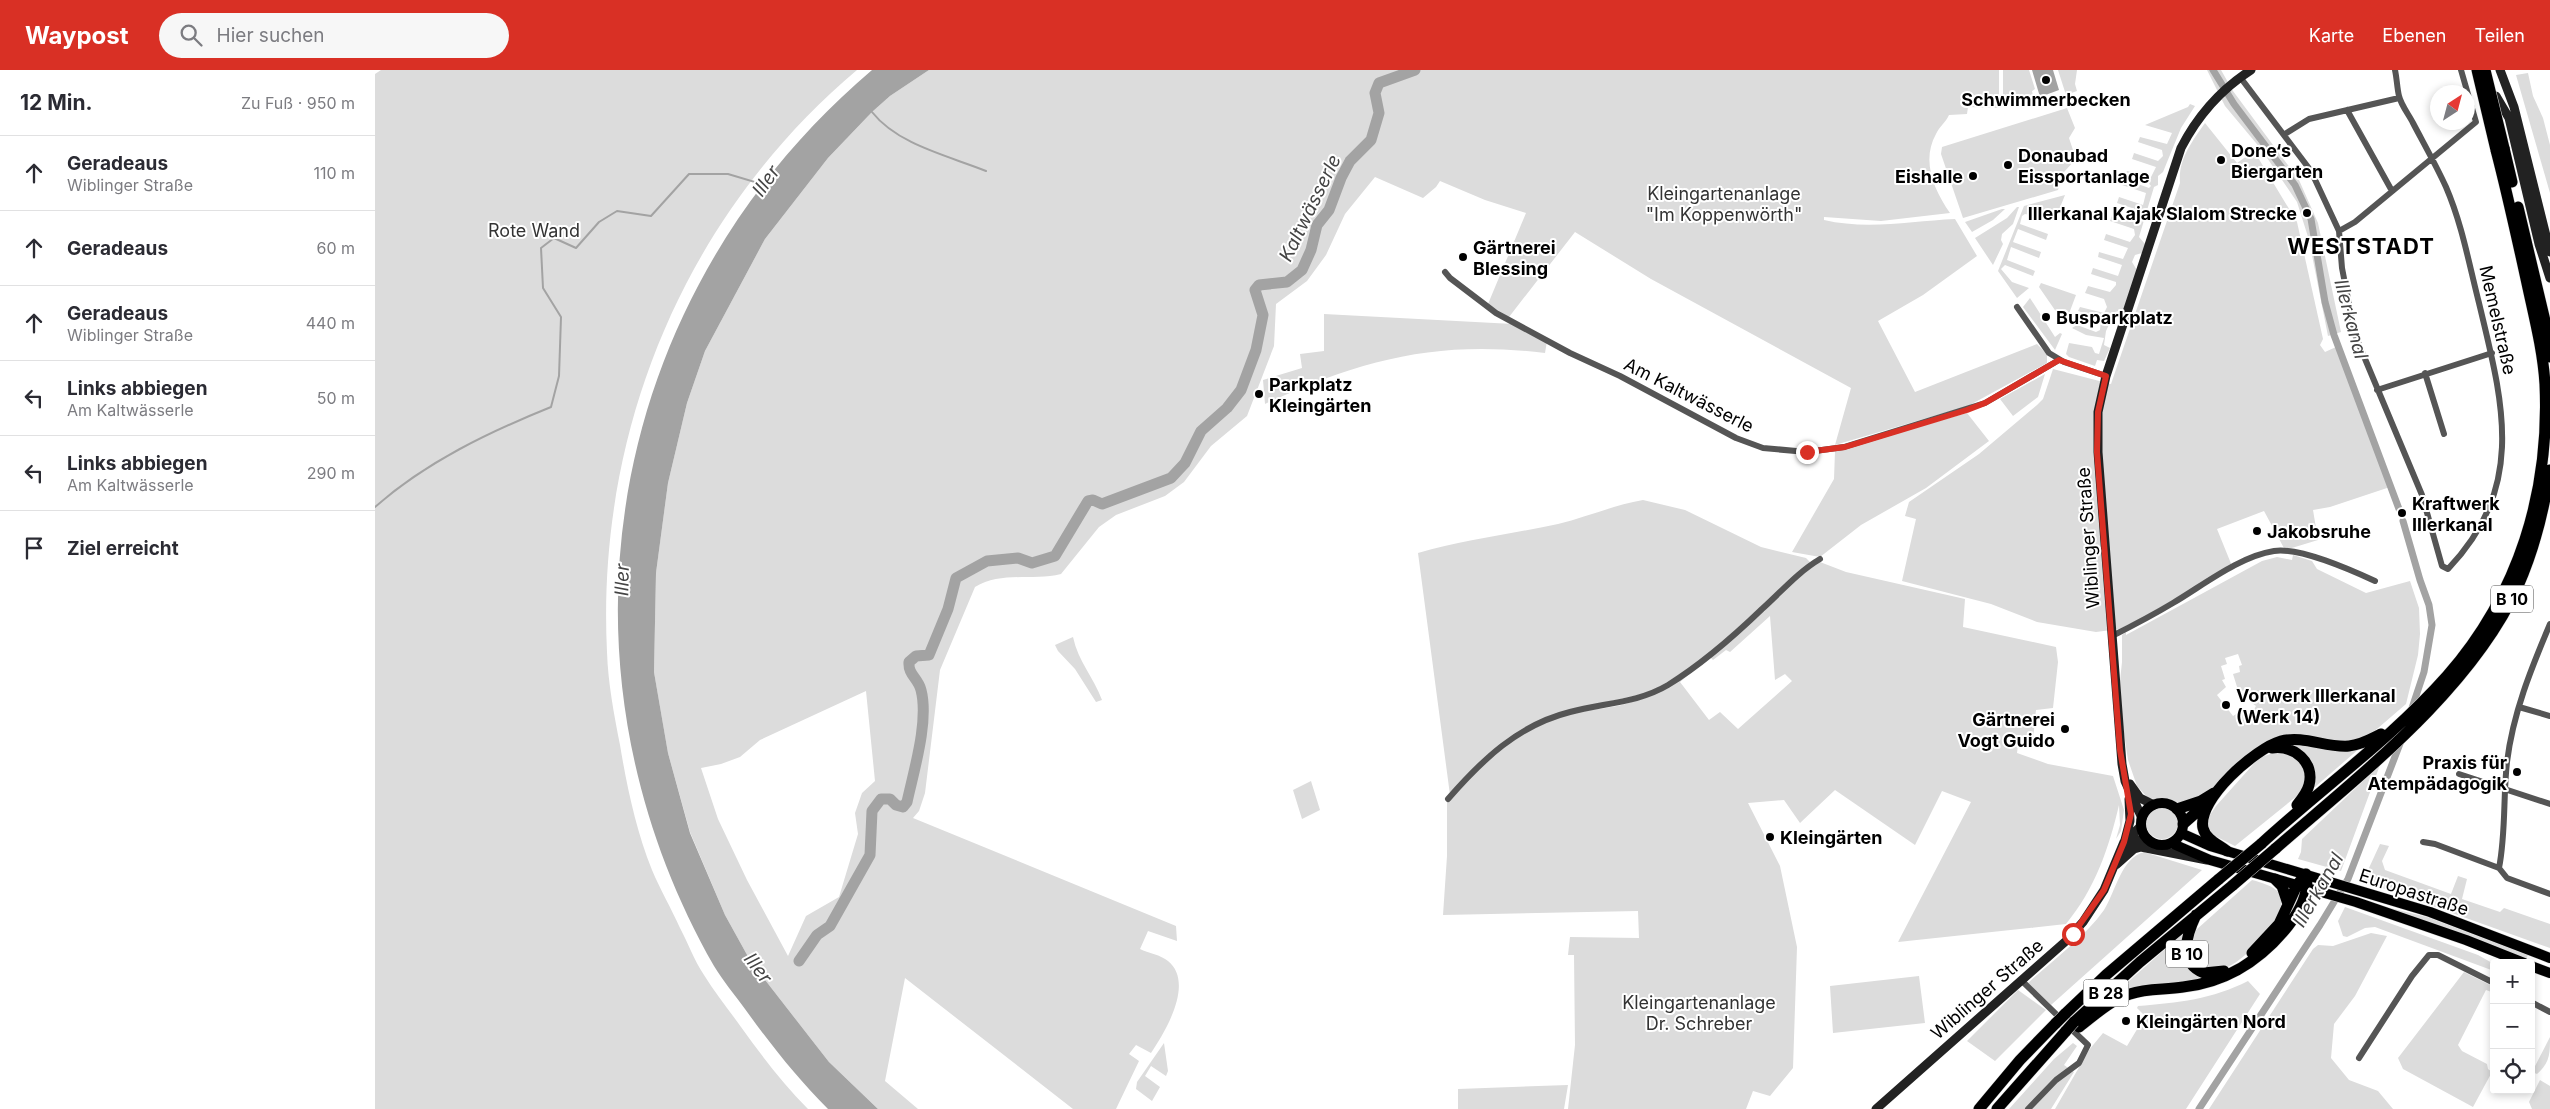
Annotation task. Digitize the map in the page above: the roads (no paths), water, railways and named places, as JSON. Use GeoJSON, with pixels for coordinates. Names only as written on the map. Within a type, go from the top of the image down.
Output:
{"type":"FeatureCollection","features":[{"type":"Feature","properties":{"kind":"highway","name":"B 10"},"geometry":{"type":"LineString","coordinates":[[2188,905],[2261,844],[2393,728],[2440,683],[2492,616],[2512,576],[2525,542],[2536,505],[2545,451],[2545,382],[2537,331],[2485,70]]}},
{"type":"Feature","properties":{"kind":"highway","name":"B 10"},"geometry":{"type":"LineString","coordinates":[[2473,71],[2500,149],[2546,325],[2550,357]]}},
{"type":"Feature","properties":{"kind":"highway","name":"B 10"},"geometry":{"type":"LineString","coordinates":[[2302,886],[2288,904],[2273,932],[2254,952],[2236,966],[2213,974],[2197,969],[2192,964],[2187,952],[2187,934],[2196,915],[2275,849],[2432,707],[2477,654],[2502,617],[2518,586],[2544,510],[2550,470]]}},
{"type":"Feature","properties":{"kind":"highway","name":"B 10"},"geometry":{"type":"LineString","coordinates":[[2177,809],[2201,801],[2223,785],[2254,756],[2274,744],[2290,740],[2331,746],[2355,746],[2393,728]]}},
{"type":"Feature","properties":{"kind":"highway"},"geometry":{"type":"LineString","coordinates":[[2265,749],[2281,747],[2291,750],[2303,758],[2309,769],[2310,778],[2307,791],[2286,821]]}},
{"type":"Feature","properties":{"kind":"highway"},"geometry":{"type":"LineString","coordinates":[[2182,829],[2223,785]]}},
{"type":"Feature","properties":{"kind":"highway"},"geometry":{"type":"LineString","coordinates":[[2211,800],[2203,817],[2203,830],[2212,842],[2227,852]]}},
{"type":"Feature","properties":{"kind":"highway"},"geometry":{"type":"LineString","coordinates":[[1997,1109],[2043,1056],[2073,1029],[2118,999],[2140,991],[2181,988],[2224,978],[2248,966],[2271,946],[2292,921],[2306,874]]}},
{"type":"Feature","properties":{"kind":"highway"},"geometry":{"type":"LineString","coordinates":[[2275,879],[2282,886],[2288,904]]}},
{"type":"Feature","properties":{"kind":"highway","name":"B 28"},"geometry":{"type":"LineString","coordinates":[[1979,1109],[2020,1060],[2056,1022],[2106,975],[2188,905]]}},
{"type":"Feature","properties":{"kind":"highway","name":"B 28"},"geometry":{"type":"LineString","coordinates":[[2073,1029],[2196,915]]}},
{"type":"Feature","properties":{"kind":"main road","name":"Wiblinger Straße"},"geometry":{"type":"LineString","coordinates":[[1876,1109],[2066,941],[2083,922],[2104,890],[2124,842],[2142,822],[2128,789],[2124,773],[2097,438],[2098,412],[2106,376],[2181,148],[2194,126],[2217,96],[2251,70]]}},
{"type":"Feature","properties":{"kind":"main road"},"geometry":{"type":"LineString","coordinates":[[2500,70],[2514,107],[2550,252]]}},
{"type":"Feature","properties":{"kind":"main road"},"geometry":{"type":"LineString","coordinates":[[2496,96],[2509,118],[2539,244],[2550,278]]}},
{"type":"Feature","properties":{"kind":"main road","name":"Wiblinger Straße"},"geometry":{"type":"LineString","coordinates":[[2124,773],[2135,793],[2145,801],[2154,804]]}},
{"type":"Feature","properties":{"kind":"main road"},"geometry":{"type":"LineString","coordinates":[[2124,842],[2131,814],[2128,789]]}},
{"type":"Feature","properties":{"kind":"main road"},"geometry":{"type":"LineString","coordinates":[[2119,854],[2135,840],[2149,839],[2159,844],[2171,843],[2182,829],[2177,809],[2169,804],[2154,804],[2142,822],[2149,839]]}},
{"type":"Feature","properties":{"kind":"main road","name":"Europastraße"},"geometry":{"type":"LineString","coordinates":[[2182,829],[2227,852],[2430,912],[2550,958]]}},
{"type":"Feature","properties":{"kind":"main road","name":"Europastraße"},"geometry":{"type":"LineString","coordinates":[[2171,843],[2210,860],[2356,902],[2467,940],[2514,959]]}},
{"type":"Feature","properties":{"kind":"main road"},"geometry":{"type":"LineString","coordinates":[[2114,867],[2134,849],[2141,847],[2195,859],[2210,860]]}},
{"type":"Feature","properties":{"kind":"main road"},"geometry":{"type":"LineString","coordinates":[[2535,967],[2550,973]]}},
{"type":"Feature","properties":{"kind":"street","name":"Memelstraße"},"geometry":{"type":"LineString","coordinates":[[2377,390],[2422,495],[2442,566],[2448,569],[2468,548],[2488,516],[2495,493],[2503,440],[2503,416],[2492,353],[2456,214],[2432,158],[2399,98],[2395,70]]}},
{"type":"Feature","properties":{"kind":"street"},"geometry":{"type":"LineString","coordinates":[[2339,231],[2355,222],[2476,122],[2461,70]]}},
{"type":"Feature","properties":{"kind":"street"},"geometry":{"type":"LineString","coordinates":[[2237,80],[2285,134],[2311,171],[2339,231],[2342,268],[2355,335],[2377,390],[2492,353]]}},
{"type":"Feature","properties":{"kind":"street"},"geometry":{"type":"LineString","coordinates":[[2285,134],[2309,119],[2399,98]]}},
{"type":"Feature","properties":{"kind":"street"},"geometry":{"type":"LineString","coordinates":[[2347,110],[2393,191]]}},
{"type":"Feature","properties":{"kind":"street","name":"Am Kaltwässerle"},"geometry":{"type":"LineString","coordinates":[[1445,272],[1450,278],[1496,313],[1570,353],[1621,376],[1726,433],[1763,448],[1807,452],[1854,444],[1985,403],[2059,360]]}},
{"type":"Feature","properties":{"kind":"street"},"geometry":{"type":"LineString","coordinates":[[2017,307],[2044,347],[2059,360],[2106,376]]}},
{"type":"Feature","properties":{"kind":"street"},"geometry":{"type":"LineString","coordinates":[[2425,373],[2444,434]]}},
{"type":"Feature","properties":{"kind":"street"},"geometry":{"type":"LineString","coordinates":[[2112,636],[2221,574],[2255,556],[2272,551],[2281,551],[2322,560],[2375,581]]}},
{"type":"Feature","properties":{"kind":"street"},"geometry":{"type":"LineString","coordinates":[[1448,799],[1485,758],[1533,727],[1571,712],[1638,698],[1671,683],[1746,624],[1820,559]]}},
{"type":"Feature","properties":{"kind":"street"},"geometry":{"type":"LineString","coordinates":[[2499,868],[2502,852],[2507,760],[2519,707],[2530,671],[2550,624]]}},
{"type":"Feature","properties":{"kind":"street"},"geometry":{"type":"LineString","coordinates":[[2519,707],[2550,716]]}},
{"type":"Feature","properties":{"kind":"street"},"geometry":{"type":"LineString","coordinates":[[2459,774],[2550,804]]}},
{"type":"Feature","properties":{"kind":"street"},"geometry":{"type":"LineString","coordinates":[[2423,842],[2435,844],[2499,868],[2507,878],[2550,894]]}},
{"type":"Feature","properties":{"kind":"street"},"geometry":{"type":"LineString","coordinates":[[2359,1058],[2412,976],[2429,955],[2438,954],[2490,981]]}},
{"type":"Feature","properties":{"kind":"street"},"geometry":{"type":"LineString","coordinates":[[2021,980],[2088,1045],[2079,1063],[2056,1080],[2029,1109]]}},
{"type":"Feature","properties":{"kind":"street"},"geometry":{"type":"LineString","coordinates":[[2535,1004],[2550,1012]]}},
{"type":"Feature","properties":{"kind":"water","name":"Iller"},"geometry":{"type":"Polygon","coordinates":[[[872,70],[929,70],[890,96],[872,112],[828,158],[765,239],[705,351],[687,403],[668,483],[656,573],[654,672],[668,753],[690,833],[725,915],[751,962],[829,1062],[878,1109],[828,1109],[785,1061],[714,966],[660,850],[628,730],[618,609],[628,489],[659,373],[711,263],[782,161],[872,70]]]}},
{"type":"Feature","properties":{"kind":"water","name":"Schwimmerbecken"},"geometry":{"type":"Polygon","coordinates":[[[2032,70],[2053,70],[2059,90],[2040,97],[2032,70]]]}},
{"type":"Feature","properties":{"kind":"waterway","name":"Kaltwässerle"},"geometry":{"type":"LineString","coordinates":[[799,961],[817,935],[830,926],[870,855],[872,811],[881,799],[890,799],[896,805],[903,807],[907,802],[920,746],[923,716],[921,690],[910,670],[909,662],[916,656],[929,655],[948,609],[956,578],[987,561],[1018,558],[1032,563],[1055,556],[1088,501],[1093,500],[1102,504],[1171,478],[1185,463],[1201,431],[1227,408],[1241,390],[1256,350],[1263,315],[1255,290],[1259,285],[1287,282],[1302,270],[1311,250],[1317,225],[1329,210],[1341,178],[1350,161],[1371,140],[1379,113],[1375,93],[1379,83],[1415,70]]}},
{"type":"Feature","properties":{"kind":"waterway","name":"Illerkanal"},"geometry":{"type":"LineString","coordinates":[[2213,70],[2234,104],[2295,185],[2311,219],[2325,302],[2334,335],[2399,509]]}},
{"type":"Feature","properties":{"kind":"waterway"},"geometry":{"type":"LineString","coordinates":[[872,112],[896,133],[910,141],[986,171]]}},
{"type":"Feature","properties":{"kind":"waterway","name":"Iller"},"geometry":{"type":"LineString","coordinates":[[375,507],[415,476],[437,462],[482,438],[551,407],[559,376],[561,317],[543,288],[541,248],[554,238],[576,248],[599,222],[617,211],[651,216],[689,174],[728,174],[765,185]]}},
{"type":"Feature","properties":{"kind":"waterway","name":"Illerkanal"},"geometry":{"type":"LineString","coordinates":[[2403,521],[2429,605],[2432,625],[2424,672],[2411,711]]}},
{"type":"Feature","properties":{"kind":"waterway","name":"Illerkanal"},"geometry":{"type":"LineString","coordinates":[[2199,1109],[2320,925],[2348,879],[2401,741]]}},
{"type":"Feature","properties":{"kind":"place","name":"Schwimmerbecken"},"geometry":{"type":"Point","coordinates":[2046,80]}},
{"type":"Feature","properties":{"kind":"place","name":"Done‘s Biergarten"},"geometry":{"type":"Point","coordinates":[2221,160]}},
{"type":"Feature","properties":{"kind":"place","name":"Donaubad Eissportanlage"},"geometry":{"type":"Point","coordinates":[2008,165]}},
{"type":"Feature","properties":{"kind":"place","name":"Eishalle"},"geometry":{"type":"Point","coordinates":[1973,176]}},
{"type":"Feature","properties":{"kind":"place","name":"Illerkanal Kajak Slalom Strecke"},"geometry":{"type":"Point","coordinates":[2307,213]}},
{"type":"Feature","properties":{"kind":"place","name":"Gärtnerei Blessing"},"geometry":{"type":"Point","coordinates":[1463,257]}},
{"type":"Feature","properties":{"kind":"place","name":"Busparkplatz"},"geometry":{"type":"Point","coordinates":[2046,317]}},
{"type":"Feature","properties":{"kind":"place","name":"Parkplatz Kleingärten"},"geometry":{"type":"Point","coordinates":[1259,394]}},
{"type":"Feature","properties":{"kind":"place","name":"Kraftwerk Illerkanal"},"geometry":{"type":"Point","coordinates":[2402,513]}},
{"type":"Feature","properties":{"kind":"place","name":"Jakobsruhe"},"geometry":{"type":"Point","coordinates":[2257,531]}},
{"type":"Feature","properties":{"kind":"place","name":"Vorwerk Illerkanal (Werk 14)"},"geometry":{"type":"Point","coordinates":[2226,705]}},
{"type":"Feature","properties":{"kind":"place","name":"Gärtnerei Vogt Guido"},"geometry":{"type":"Point","coordinates":[2065,729]}},
{"type":"Feature","properties":{"kind":"place","name":"Praxis für Atempädagogik"},"geometry":{"type":"Point","coordinates":[2517,772]}},
{"type":"Feature","properties":{"kind":"place","name":"Kleingärten"},"geometry":{"type":"Point","coordinates":[1770,837]}},
{"type":"Feature","properties":{"kind":"place","name":"Kleingärten Nord"},"geometry":{"type":"Point","coordinates":[2126,1021]}},
{"type":"Feature","properties":{"kind":"district","name":"WESTSTADT"},"geometry":{"type":"Point","coordinates":[2361,246]}},
{"type":"Feature","properties":{"kind":"park label","name":"Kleingartenanlage \"Im Koppenwörth\""},"geometry":{"type":"Point","coordinates":[1724,203]}},
{"type":"Feature","properties":{"kind":"park label","name":"Rote Wand"},"geometry":{"type":"Point","coordinates":[534,230]}},
{"type":"Feature","properties":{"kind":"park label","name":"Kleingartenanlage Dr. Schreber"},"geometry":{"type":"Point","coordinates":[1699,1012]}}]}
